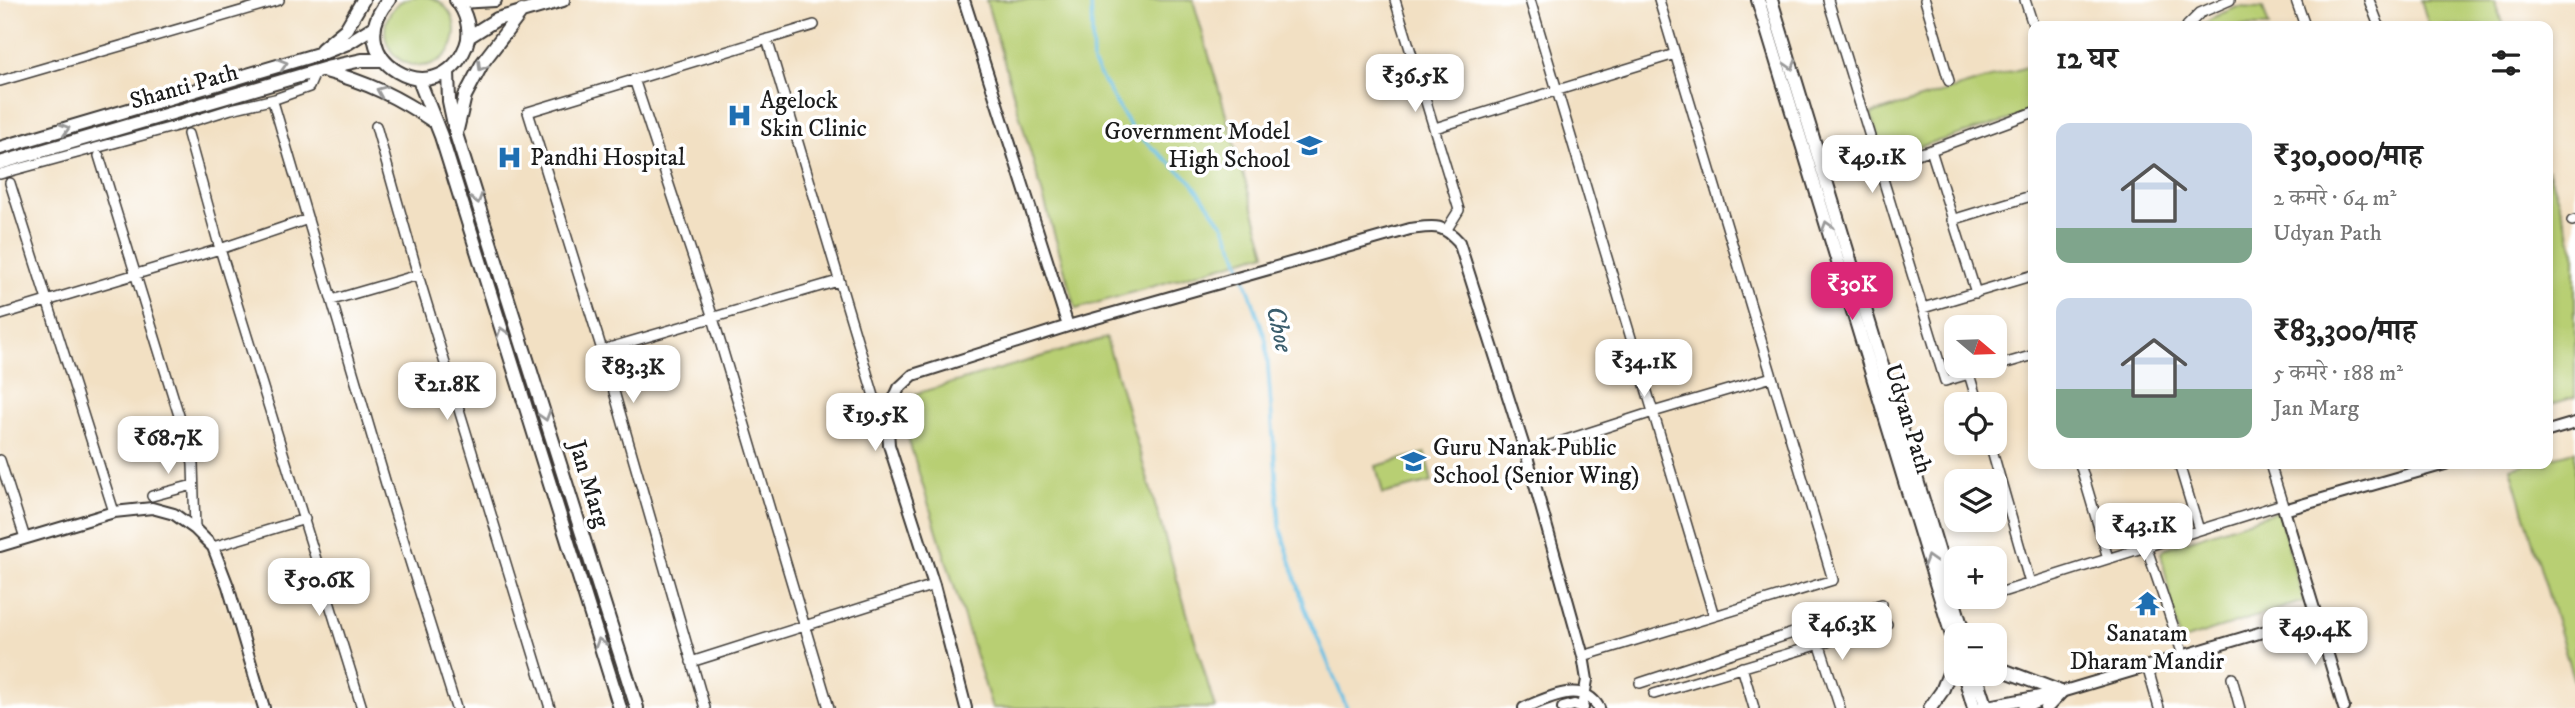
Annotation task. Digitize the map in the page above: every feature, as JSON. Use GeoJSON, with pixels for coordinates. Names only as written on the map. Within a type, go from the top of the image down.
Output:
{"type":"FeatureCollection","features":[{"type":"Feature","properties":{"kind":"main road"},"geometry":{"type":"LineString","coordinates":[[316,54],[346,29],[363,0]]}},
{"type":"Feature","properties":{"kind":"main road"},"geometry":{"type":"LineString","coordinates":[[389,0],[380,10],[374,41],[382,60],[391,69],[419,80],[448,71],[464,52],[470,36],[496,19],[563,0]]}},
{"type":"Feature","properties":{"kind":"main road"},"geometry":{"type":"LineString","coordinates":[[470,36],[458,1],[495,0]]}},
{"type":"Feature","properties":{"kind":"main road","name":"Udyan Path"},"geometry":{"type":"LineString","coordinates":[[1758,0],[1948,623]]}},
{"type":"Feature","properties":{"kind":"main road","name":"Udyan Path"},"geometry":{"type":"LineString","coordinates":[[1771,0],[1960,623]]}},
{"type":"Feature","properties":{"kind":"main road"},"geometry":{"type":"LineString","coordinates":[[456,134],[465,96],[483,62],[522,12]]}},
{"type":"Feature","properties":{"kind":"main road","name":"Shanti Path"},"geometry":{"type":"LineString","coordinates":[[0,148],[316,54],[348,43],[375,26]]}},
{"type":"Feature","properties":{"kind":"main road","name":"Shanti Path"},"geometry":{"type":"LineString","coordinates":[[0,163],[319,70],[362,60],[382,60]]}},
{"type":"Feature","properties":{"kind":"main road"},"geometry":{"type":"LineString","coordinates":[[319,70],[348,77],[402,100],[436,123]]}},
{"type":"Feature","properties":{"kind":"main road","name":"Jan Marg"},"geometry":{"type":"LineString","coordinates":[[448,71],[449,101],[456,134],[637,708]]}},
{"type":"Feature","properties":{"kind":"main road","name":"Jan Marg"},"geometry":{"type":"LineString","coordinates":[[419,80],[436,123],[621,708]]}},
{"type":"Feature","properties":{"kind":"main road"},"geometry":{"type":"LineString","coordinates":[[2007,672],[2061,692],[2046,708]]}},
{"type":"Feature","properties":{"kind":"main road"},"geometry":{"type":"LineString","coordinates":[[1930,708],[1944,686]]}},
{"type":"Feature","properties":{"kind":"main road"},"geometry":{"type":"LineString","coordinates":[[1970,686],[1981,707]]}},
{"type":"Feature","properties":{"kind":"main road"},"geometry":{"type":"LineString","coordinates":[[1978,686],[1981,707]]}},
{"type":"Feature","properties":{"kind":"street"},"geometry":{"type":"LineString","coordinates":[[0,80],[279,0]]}},
{"type":"Feature","properties":{"kind":"street"},"geometry":{"type":"LineString","coordinates":[[964,0],[1068,326]]}},
{"type":"Feature","properties":{"kind":"street"},"geometry":{"type":"LineString","coordinates":[[1395,0],[1459,210],[1447,229]]}},
{"type":"Feature","properties":{"kind":"street"},"geometry":{"type":"LineString","coordinates":[[1530,0],[1714,616]]}},
{"type":"Feature","properties":{"kind":"street"},"geometry":{"type":"LineString","coordinates":[[1583,656],[1833,580],[1659,0]]}},
{"type":"Feature","properties":{"kind":"street"},"geometry":{"type":"LineString","coordinates":[[1828,0],[1944,378]]}},
{"type":"Feature","properties":{"kind":"street"},"geometry":{"type":"LineString","coordinates":[[1925,0],[1949,81]]}},
{"type":"Feature","properties":{"kind":"street"},"geometry":{"type":"LineString","coordinates":[[2025,0],[2032,21]]}},
{"type":"Feature","properties":{"kind":"street"},"geometry":{"type":"LineString","coordinates":[[2192,21],[2200,13],[2227,0]]}},
{"type":"Feature","properties":{"kind":"street"},"geometry":{"type":"LineString","coordinates":[[2296,0],[2303,21]]}},
{"type":"Feature","properties":{"kind":"street"},"geometry":{"type":"LineString","coordinates":[[2369,0],[2377,21]]}},
{"type":"Feature","properties":{"kind":"street"},"geometry":{"type":"LineString","coordinates":[[705,708],[528,112],[814,24]]}},
{"type":"Feature","properties":{"kind":"street"},"geometry":{"type":"LineString","coordinates":[[766,39],[838,281],[934,584],[966,708]]}},
{"type":"Feature","properties":{"kind":"street"},"geometry":{"type":"LineString","coordinates":[[1435,128],[1675,54]]}},
{"type":"Feature","properties":{"kind":"street"},"geometry":{"type":"LineString","coordinates":[[0,174],[275,99],[309,87],[319,70]]}},
{"type":"Feature","properties":{"kind":"street"},"geometry":{"type":"LineString","coordinates":[[634,79],[713,318],[830,708]]}},
{"type":"Feature","properties":{"kind":"street"},"geometry":{"type":"LineString","coordinates":[[274,105],[456,708]]}},
{"type":"Feature","properties":{"kind":"street"},"geometry":{"type":"LineString","coordinates":[[1878,165],[1931,150],[2028,114]]}},
{"type":"Feature","properties":{"kind":"street"},"geometry":{"type":"LineString","coordinates":[[376,126],[418,275],[550,708]]}},
{"type":"Feature","properties":{"kind":"street"},"geometry":{"type":"LineString","coordinates":[[188,134],[220,249],[362,708]]}},
{"type":"Feature","properties":{"kind":"street"},"geometry":{"type":"LineString","coordinates":[[1931,150],[1976,293]]}},
{"type":"Feature","properties":{"kind":"street"},"geometry":{"type":"LineString","coordinates":[[99,156],[189,447],[193,464],[195,529]]}},
{"type":"Feature","properties":{"kind":"street"},"geometry":{"type":"LineString","coordinates":[[10,183],[114,512]]}},
{"type":"Feature","properties":{"kind":"street"},"geometry":{"type":"LineString","coordinates":[[1952,220],[2028,197]]}},
{"type":"Feature","properties":{"kind":"street"},"geometry":{"type":"LineString","coordinates":[[0,315],[220,249],[308,219]]}},
{"type":"Feature","properties":{"kind":"street"},"geometry":{"type":"LineString","coordinates":[[889,445],[887,414],[899,388],[913,375],[1068,326],[1410,229],[1432,226],[1447,229],[1459,242],[1526,453],[1583,656],[1587,680],[1582,708],[1574,705],[1563,708]]}},
{"type":"Feature","properties":{"kind":"street"},"geometry":{"type":"LineString","coordinates":[[332,300],[418,275]]}},
{"type":"Feature","properties":{"kind":"street"},"geometry":{"type":"LineString","coordinates":[[1923,308],[2028,277]]}},
{"type":"Feature","properties":{"kind":"street"},"geometry":{"type":"LineString","coordinates":[[601,351],[838,281]]}},
{"type":"Feature","properties":{"kind":"street"},"geometry":{"type":"LineString","coordinates":[[2007,363],[2028,357]]}},
{"type":"Feature","properties":{"kind":"street"},"geometry":{"type":"LineString","coordinates":[[1526,453],[1772,377]]}},
{"type":"Feature","properties":{"kind":"street"},"geometry":{"type":"LineString","coordinates":[[2553,430],[2575,423]]}},
{"type":"Feature","properties":{"kind":"street"},"geometry":{"type":"LineString","coordinates":[[1993,455],[2030,583]]}},
{"type":"Feature","properties":{"kind":"street"},"geometry":{"type":"LineString","coordinates":[[0,460],[24,538]]}},
{"type":"Feature","properties":{"kind":"street"},"geometry":{"type":"LineString","coordinates":[[2081,469],[2108,558]]}},
{"type":"Feature","properties":{"kind":"street"},"geometry":{"type":"LineString","coordinates":[[2181,469],[2199,530]]}},
{"type":"Feature","properties":{"kind":"street"},"geometry":{"type":"LineString","coordinates":[[2272,469],[2344,708]]}},
{"type":"Feature","properties":{"kind":"street"},"geometry":{"type":"LineString","coordinates":[[2007,590],[2199,530],[2426,469]]}},
{"type":"Feature","properties":{"kind":"street"},"geometry":{"type":"LineString","coordinates":[[152,496],[193,485]]}},
{"type":"Feature","properties":{"kind":"street"},"geometry":{"type":"LineString","coordinates":[[0,546],[114,512],[152,508],[174,514],[195,529],[213,547],[228,586],[264,708]]}},
{"type":"Feature","properties":{"kind":"street"},"geometry":{"type":"LineString","coordinates":[[213,547],[305,519]]}},
{"type":"Feature","properties":{"kind":"street"},"geometry":{"type":"LineString","coordinates":[[2146,546],[2183,655]]}},
{"type":"Feature","properties":{"kind":"street"},"geometry":{"type":"LineString","coordinates":[[691,662],[934,584]]}},
{"type":"Feature","properties":{"kind":"street"},"geometry":{"type":"LineString","coordinates":[[1640,683],[1882,604]]}},
{"type":"Feature","properties":{"kind":"street"},"geometry":{"type":"LineString","coordinates":[[1981,707],[2061,692],[2316,616]]}},
{"type":"Feature","properties":{"kind":"street"},"geometry":{"type":"LineString","coordinates":[[1654,694],[1887,624]]}},
{"type":"Feature","properties":{"kind":"street"},"geometry":{"type":"LineString","coordinates":[[1814,627],[1840,708]]}},
{"type":"Feature","properties":{"kind":"street"},"geometry":{"type":"LineString","coordinates":[[2147,666],[2160,708]]}},
{"type":"Feature","properties":{"kind":"street"},"geometry":{"type":"LineString","coordinates":[[1742,667],[1754,708]]}},
{"type":"Feature","properties":{"kind":"street"},"geometry":{"type":"LineString","coordinates":[[2232,678],[2240,708]]}},
{"type":"Feature","properties":{"kind":"street"},"geometry":{"type":"LineString","coordinates":[[1524,708],[1572,692],[1586,694],[1599,708]]}},
{"type":"Feature","properties":{"kind":"street"},"geometry":{"type":"LineString","coordinates":[[2024,708],[2061,692]]}},
{"type":"Feature","properties":{"kind":"green space"},"geometry":{"type":"Polygon","coordinates":[[[407,-1],[433,-1],[439,2],[449,12],[454,24],[454,38],[449,50],[439,60],[427,65],[413,65],[401,60],[391,50],[386,38],[386,24],[391,12],[407,-1]]]}},
{"type":"Feature","properties":{"kind":"green space"},"geometry":{"type":"Polygon","coordinates":[[[986,0],[1193,0],[1266,253],[1076,309],[986,0]]]}},
{"type":"Feature","properties":{"kind":"green space"},"geometry":{"type":"Polygon","coordinates":[[[2421,0],[2494,0],[2501,21],[2427,21],[2421,0]]]}},
{"type":"Feature","properties":{"kind":"green space"},"geometry":{"type":"Polygon","coordinates":[[[2237,7],[2263,8],[2267,21],[2208,21],[2237,7]]]}},
{"type":"Feature","properties":{"kind":"green space"},"geometry":{"type":"Polygon","coordinates":[[[2028,67],[2028,114],[1884,157],[1871,114],[2028,67]]]}},
{"type":"Feature","properties":{"kind":"green space"},"geometry":{"type":"Polygon","coordinates":[[[2553,185],[2575,253],[2575,397],[2553,404],[2553,185]]]}},
{"type":"Feature","properties":{"kind":"green space"},"geometry":{"type":"Polygon","coordinates":[[[1106,338],[1215,708],[992,708],[909,441],[904,409],[911,395],[1106,338]]]}},
{"type":"Feature","properties":{"kind":"green space"},"geometry":{"type":"Polygon","coordinates":[[[2575,451],[2575,685],[2511,469],[2553,469],[2553,457],[2575,451]]]}},
{"type":"Feature","properties":{"kind":"green space"},"geometry":{"type":"Polygon","coordinates":[[[1425,453],[1432,482],[1383,494],[1376,466],[1425,453]]]}},
{"type":"Feature","properties":{"kind":"green space"},"geometry":{"type":"Polygon","coordinates":[[[2278,511],[2304,601],[2180,641],[2161,553],[2166,548],[2278,511]]]}},
{"type":"Feature","properties":{"kind":"waterway","name":"Choe"},"geometry":{"type":"LineString","coordinates":[[1091,0],[1093,64],[1133,131],[1191,181],[1224,226],[1236,252],[1266,340],[1280,527],[1304,606],[1347,708]]}},
{"type":"Feature","properties":{"kind":"place","name":"Agelock Skin Clinic"},"geometry":{"type":"Point","coordinates":[740,115]}},
{"type":"Feature","properties":{"kind":"place","name":"Government Model High School"},"geometry":{"type":"Point","coordinates":[1310,146]}},
{"type":"Feature","properties":{"kind":"place","name":"Pandhi Hospital"},"geometry":{"type":"Point","coordinates":[510,158]}},
{"type":"Feature","properties":{"kind":"place","name":"Guru Nanak Public School (Senior Wing)"},"geometry":{"type":"Point","coordinates":[1413,462]}},
{"type":"Feature","properties":{"kind":"place","name":"Sanatam Dharam Mandir"},"geometry":{"type":"Point","coordinates":[2147,603]}}]}
